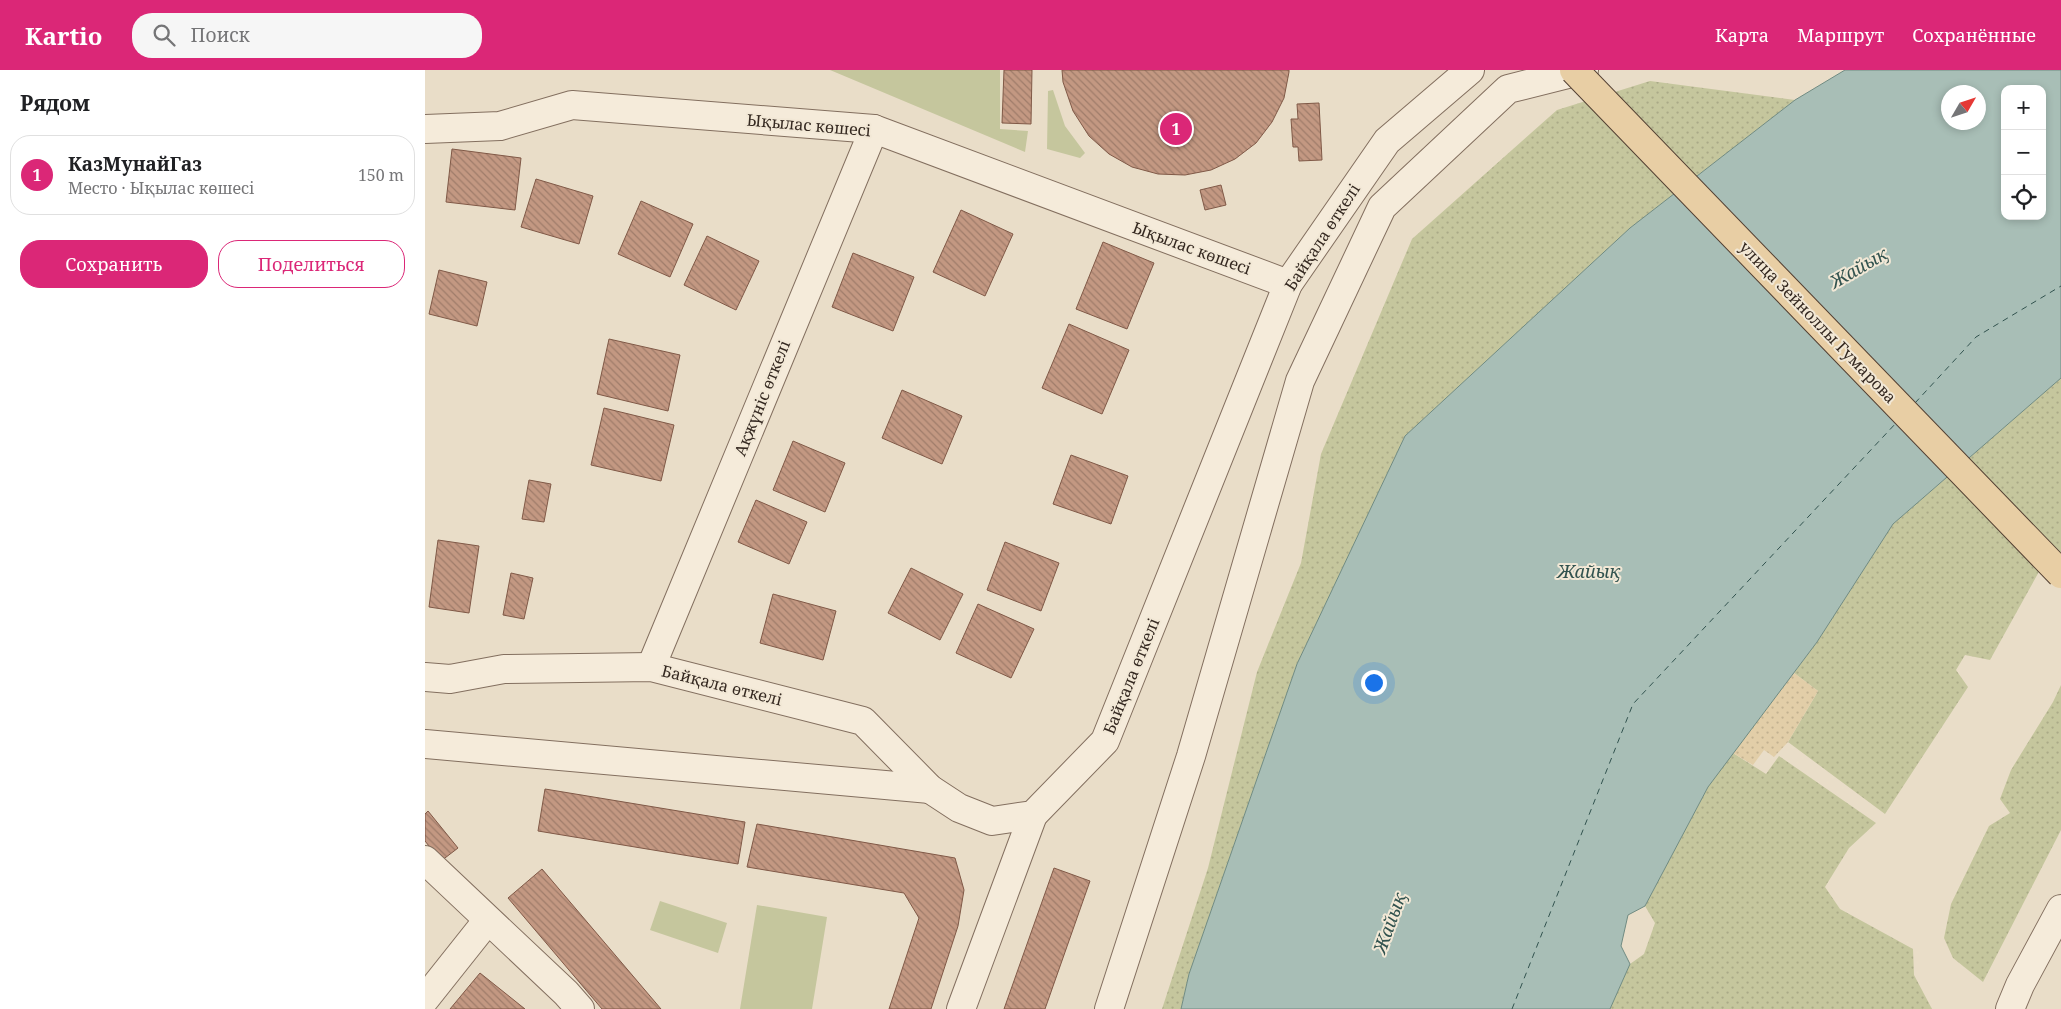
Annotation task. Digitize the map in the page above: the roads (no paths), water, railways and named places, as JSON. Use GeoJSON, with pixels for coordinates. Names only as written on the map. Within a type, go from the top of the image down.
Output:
{"type":"FeatureCollection","features":[{"type":"Feature","properties":{"kind":"main road","name":"улица Зейноллы Гумарова"},"geometry":{"type":"LineString","coordinates":[[1574,70],[2061,574]]}},
{"type":"Feature","properties":{"kind":"street","name":"Байқала өткелі"},"geometry":{"type":"LineString","coordinates":[[425,677],[450,679],[504,669],[651,667],[863,721],[930,788],[959,808],[992,821],[1033,815],[1105,741],[1288,284],[1387,141],[1470,70]]}},
{"type":"Feature","properties":{"kind":"street"},"geometry":{"type":"LineString","coordinates":[[1109,1009],[1191,756],[1300,381],[1382,207],[1508,89],[1585,70]]}},
{"type":"Feature","properties":{"kind":"street","name":"Ықылас көшесі"},"geometry":{"type":"LineString","coordinates":[[425,130],[500,126],[572,105],[874,129],[1288,284]]}},
{"type":"Feature","properties":{"kind":"street","name":"Ақжүніс өткелі"},"geometry":{"type":"LineString","coordinates":[[651,667],[874,129]]}},
{"type":"Feature","properties":{"kind":"street"},"geometry":{"type":"LineString","coordinates":[[425,744],[930,788]]}},
{"type":"Feature","properties":{"kind":"street"},"geometry":{"type":"LineString","coordinates":[[961,1009],[1033,815]]}},
{"type":"Feature","properties":{"kind":"street"},"geometry":{"type":"LineString","coordinates":[[425,860],[580,1009]]}},
{"type":"Feature","properties":{"kind":"street"},"geometry":{"type":"LineString","coordinates":[[2010,1009],[2020,985],[2061,909]]}},
{"type":"Feature","properties":{"kind":"street"},"geometry":{"type":"LineString","coordinates":[[425,999],[487,921]]}},
{"type":"Feature","properties":{"kind":"water","name":"Жайық"},"geometry":{"type":"Polygon","coordinates":[[[1845,70],[2061,70],[2061,378],[1893,524],[1817,642],[1708,787],[1645,906],[1628,915],[1621,946],[1630,964],[1610,1009],[1181,1009],[1189,974],[1297,664],[1405,436],[1630,228],[1795,100],[1845,70]]]}},
{"type":"Feature","properties":{"kind":"place","name":"КазМунайГаз"},"geometry":{"type":"Point","coordinates":[1176,129]}}]}
